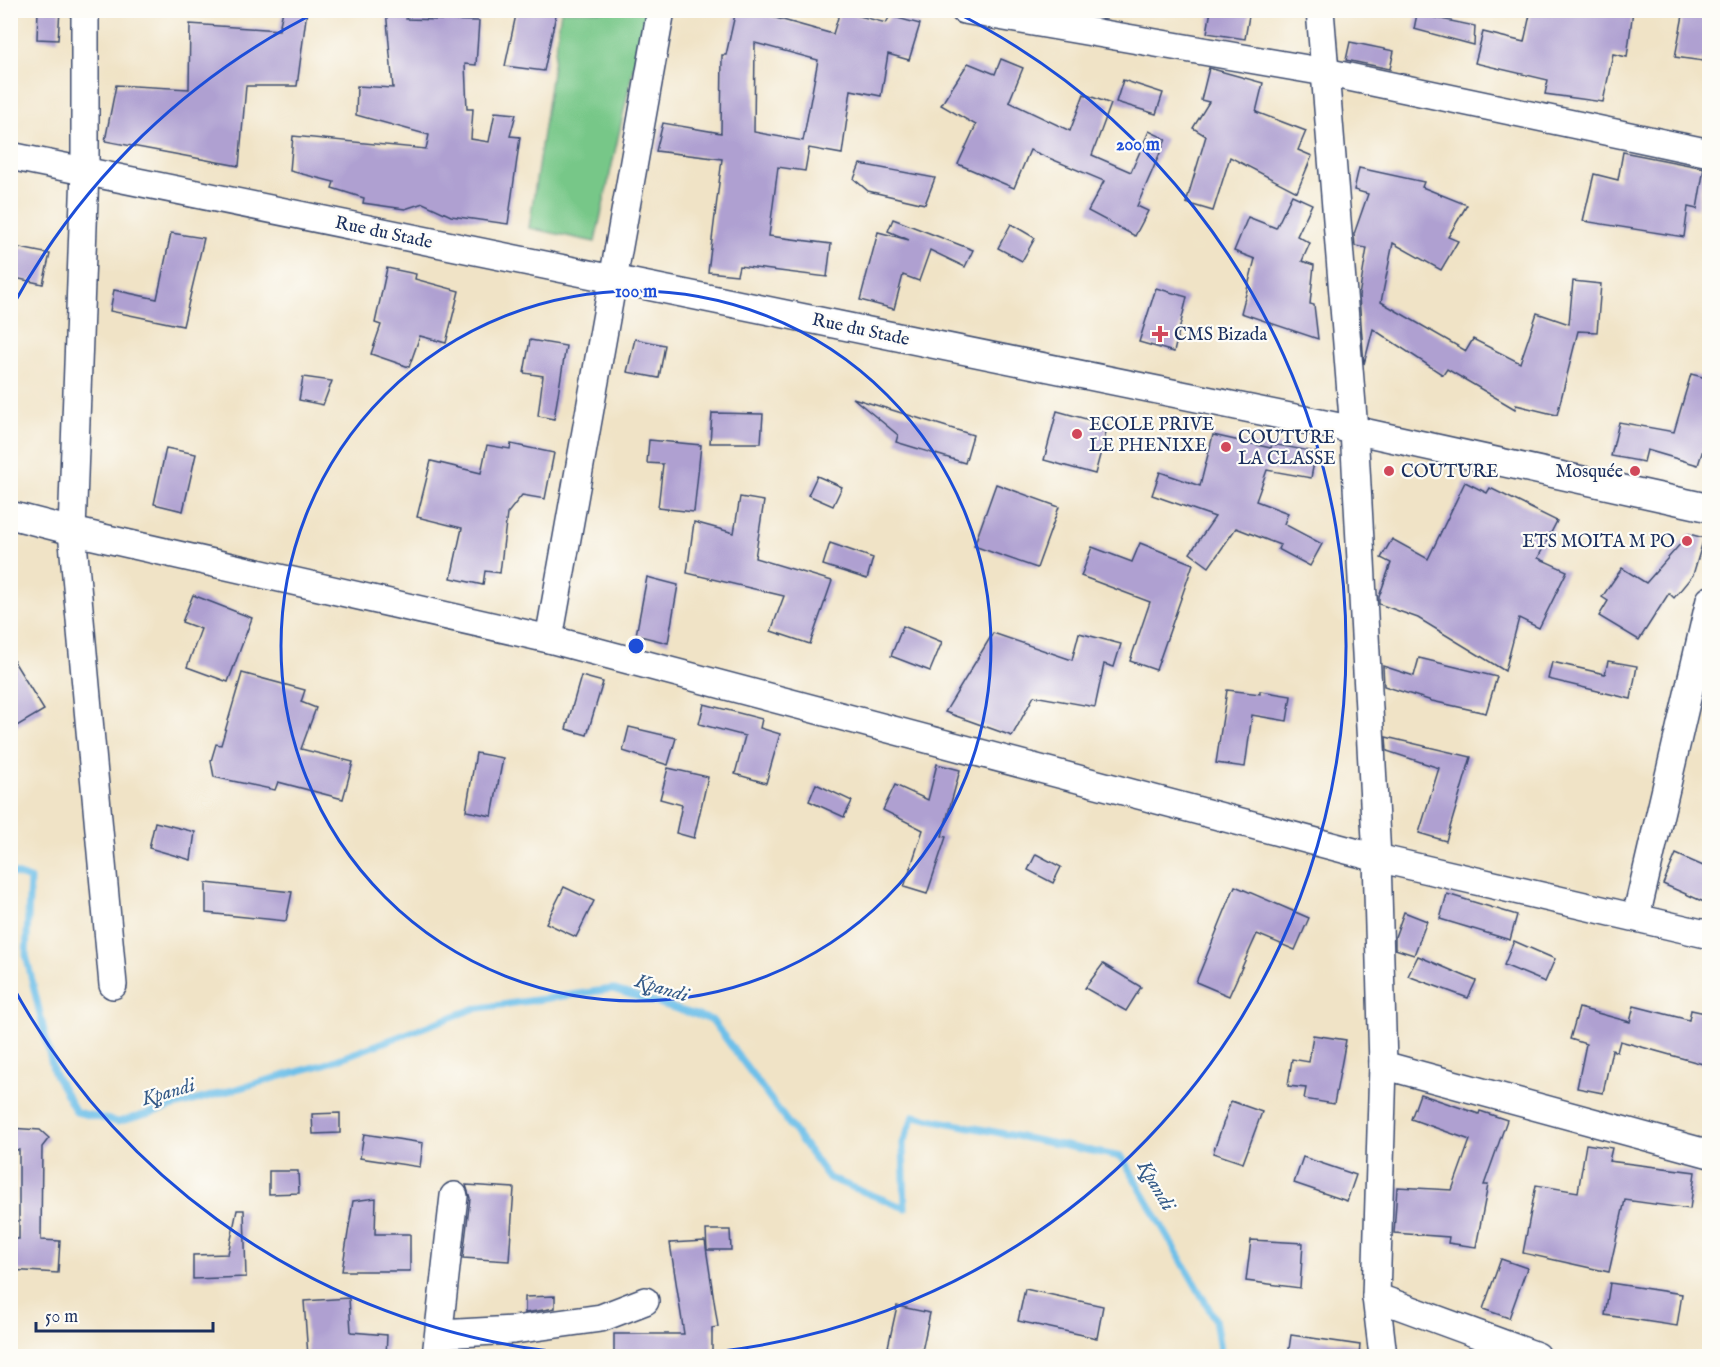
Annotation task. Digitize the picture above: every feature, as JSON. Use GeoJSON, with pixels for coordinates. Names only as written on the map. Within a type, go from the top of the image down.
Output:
{"type":"FeatureCollection","features":[{"type":"Feature","properties":{"kind":"street"},"geometry":{"type":"LineString","coordinates":[[85,10],[85,171],[72,531],[112,985]]}},
{"type":"Feature","properties":{"kind":"street"},"geometry":{"type":"LineString","coordinates":[[549,639],[661,10]]}},
{"type":"Feature","properties":{"kind":"street"},"geometry":{"type":"LineString","coordinates":[[964,10],[1324,72],[1710,153]]}},
{"type":"Feature","properties":{"kind":"street"},"geometry":{"type":"LineString","coordinates":[[1320,10],[1354,430],[1377,858],[1383,1065],[1376,1297],[1383,1356]]}},
{"type":"Feature","properties":{"kind":"street","name":"Rue du Stade"},"geometry":{"type":"LineString","coordinates":[[10,156],[1354,430],[1710,508]]}},
{"type":"Feature","properties":{"kind":"street"},"geometry":{"type":"LineString","coordinates":[[10,515],[549,639],[1377,858],[1710,935]]}},
{"type":"Feature","properties":{"kind":"street"},"geometry":{"type":"LineString","coordinates":[[1636,917],[1710,600]]}},
{"type":"Feature","properties":{"kind":"street"},"geometry":{"type":"LineString","coordinates":[[1383,1065],[1710,1154]]}},
{"type":"Feature","properties":{"kind":"street"},"geometry":{"type":"LineString","coordinates":[[454,1196],[438,1345],[514,1330],[601,1318],[645,1301]]}},
{"type":"Feature","properties":{"kind":"street"},"geometry":{"type":"LineString","coordinates":[[1376,1297],[1537,1356]]}},
{"type":"Feature","properties":{"kind":"green space"},"geometry":{"type":"Polygon","coordinates":[[[561,11],[646,11],[595,242],[529,228],[561,11]]]}},
{"type":"Feature","properties":{"kind":"building"},"geometry":{"type":"Polygon","coordinates":[[[38,10],[60,10],[58,40],[37,39],[38,10]]]}},
{"type":"Feature","properties":{"kind":"building"},"geometry":{"type":"Polygon","coordinates":[[[283,10],[307,10],[297,86],[246,86],[239,166],[105,141],[116,85],[189,89],[190,24],[279,30],[283,10]]]}},
{"type":"Feature","properties":{"kind":"building"},"geometry":{"type":"Polygon","coordinates":[[[386,10],[407,10],[406,19],[479,21],[476,65],[465,64],[467,109],[473,109],[471,139],[489,142],[495,112],[516,114],[510,136],[520,137],[508,224],[451,216],[423,203],[405,209],[363,203],[364,198],[332,188],[334,182],[290,171],[293,136],[426,149],[429,135],[356,115],[357,86],[393,88],[386,10]]]}},
{"type":"Feature","properties":{"kind":"building"},"geometry":{"type":"Polygon","coordinates":[[[517,10],[557,10],[544,71],[505,66],[517,10]]]}},
{"type":"Feature","properties":{"kind":"building"},"geometry":{"type":"Polygon","coordinates":[[[736,10],[758,13],[833,34],[840,11],[886,23],[890,16],[920,24],[909,60],[888,54],[881,96],[851,90],[842,154],[809,148],[805,171],[778,167],[769,236],[831,244],[827,277],[739,266],[737,275],[708,272],[722,159],[656,151],[663,123],[721,133],[722,55],[726,55],[736,10]],[[755,43],[754,132],[803,141],[818,60],[755,43]]]}},
{"type":"Feature","properties":{"kind":"building"},"geometry":{"type":"Polygon","coordinates":[[[1211,10],[1250,10],[1245,39],[1207,33],[1211,10]]]}},
{"type":"Feature","properties":{"kind":"building"},"geometry":{"type":"Polygon","coordinates":[[[1531,10],[1633,10],[1627,57],[1613,54],[1603,102],[1545,94],[1548,80],[1475,63],[1483,32],[1524,42],[1531,10]]]}},
{"type":"Feature","properties":{"kind":"building"},"geometry":{"type":"Polygon","coordinates":[[[1684,10],[1710,10],[1703,61],[1675,57],[1684,10]]]}},
{"type":"Feature","properties":{"kind":"building"},"geometry":{"type":"Polygon","coordinates":[[[1417,14],[1475,26],[1474,45],[1414,29],[1417,14]]]}},
{"type":"Feature","properties":{"kind":"building"},"geometry":{"type":"Polygon","coordinates":[[[1350,42],[1394,51],[1390,69],[1346,60],[1350,42]]]}},
{"type":"Feature","properties":{"kind":"building"},"geometry":{"type":"Polygon","coordinates":[[[1001,59],[1023,68],[1009,102],[1070,131],[1084,94],[1111,104],[1092,155],[1131,172],[1149,131],[1166,139],[1137,206],[1148,211],[1135,236],[1088,211],[1104,181],[1030,150],[1014,188],[958,164],[976,125],[941,105],[968,63],[995,74],[1001,59]]]}},
{"type":"Feature","properties":{"kind":"building"},"geometry":{"type":"Polygon","coordinates":[[[1209,68],[1263,83],[1256,112],[1306,131],[1298,150],[1312,156],[1297,192],[1230,157],[1213,211],[1186,203],[1206,136],[1193,128],[1209,102],[1201,100],[1209,68]]]}},
{"type":"Feature","properties":{"kind":"building"},"geometry":{"type":"Polygon","coordinates":[[[1123,80],[1163,93],[1156,114],[1116,102],[1123,80]]]}},
{"type":"Feature","properties":{"kind":"building"},"geometry":{"type":"Polygon","coordinates":[[[1623,152],[1704,168],[1697,209],[1688,207],[1684,237],[1583,221],[1594,174],[1618,180],[1623,152]]]}},
{"type":"Feature","properties":{"kind":"building"},"geometry":{"type":"Polygon","coordinates":[[[860,164],[935,178],[925,204],[868,191],[854,179],[860,164]]]}},
{"type":"Feature","properties":{"kind":"building"},"geometry":{"type":"Polygon","coordinates":[[[1359,168],[1424,182],[1422,187],[1467,205],[1448,237],[1458,241],[1441,270],[1393,243],[1381,302],[1466,351],[1473,339],[1520,363],[1537,313],[1569,324],[1573,281],[1601,284],[1597,332],[1578,331],[1557,415],[1516,405],[1515,409],[1447,369],[1443,375],[1373,329],[1364,364],[1359,296],[1367,248],[1355,246],[1354,234],[1368,194],[1354,190],[1359,168]]]}},
{"type":"Feature","properties":{"kind":"building"},"geometry":{"type":"Polygon","coordinates":[[[1292,195],[1312,204],[1297,236],[1310,243],[1302,261],[1314,265],[1310,304],[1314,305],[1318,339],[1241,313],[1255,259],[1234,251],[1248,217],[1276,228],[1292,195]]]}},
{"type":"Feature","properties":{"kind":"building"},"geometry":{"type":"Polygon","coordinates":[[[893,219],[973,250],[965,267],[930,250],[919,281],[903,275],[894,309],[860,300],[878,232],[909,240],[888,231],[893,219]]]}},
{"type":"Feature","properties":{"kind":"building"},"geometry":{"type":"Polygon","coordinates":[[[1011,224],[1035,238],[1022,261],[998,248],[1011,224]]]}},
{"type":"Feature","properties":{"kind":"building"},"geometry":{"type":"Polygon","coordinates":[[[171,233],[204,238],[183,326],[110,311],[114,290],[157,299],[171,233]]]}},
{"type":"Feature","properties":{"kind":"building"},"geometry":{"type":"Polygon","coordinates":[[[10,246],[50,254],[43,284],[10,277],[10,246]]]}},
{"type":"Feature","properties":{"kind":"building"},"geometry":{"type":"Polygon","coordinates":[[[387,268],[416,274],[415,279],[459,291],[446,343],[420,336],[409,367],[371,354],[381,325],[375,323],[387,268]]]}},
{"type":"Feature","properties":{"kind":"building"},"geometry":{"type":"Polygon","coordinates":[[[1156,288],[1187,297],[1174,352],[1139,342],[1156,288]]]}},
{"type":"Feature","properties":{"kind":"building"},"geometry":{"type":"Polygon","coordinates":[[[635,339],[665,345],[659,378],[627,372],[635,339]]]}},
{"type":"Feature","properties":{"kind":"building"},"geometry":{"type":"Polygon","coordinates":[[[530,340],[566,346],[554,419],[538,416],[543,376],[524,373],[530,340]]]}},
{"type":"Feature","properties":{"kind":"building"},"geometry":{"type":"Polygon","coordinates":[[[1691,374],[1710,379],[1710,428],[1698,465],[1647,450],[1644,462],[1611,456],[1619,422],[1674,432],[1691,374]]]}},
{"type":"Feature","properties":{"kind":"building"},"geometry":{"type":"Polygon","coordinates":[[[303,377],[332,381],[323,405],[299,400],[303,377]]]}},
{"type":"Feature","properties":{"kind":"building"},"geometry":{"type":"Polygon","coordinates":[[[853,398],[973,435],[965,463],[896,442],[898,435],[853,398]]]}},
{"type":"Feature","properties":{"kind":"building"},"geometry":{"type":"Polygon","coordinates":[[[1057,411],[1108,425],[1095,474],[1044,460],[1057,411]]]}},
{"type":"Feature","properties":{"kind":"building"},"geometry":{"type":"Polygon","coordinates":[[[712,413],[763,414],[761,443],[710,443],[712,413]]]}},
{"type":"Feature","properties":{"kind":"building"},"geometry":{"type":"Polygon","coordinates":[[[1213,435],[1271,448],[1272,444],[1316,452],[1311,478],[1267,470],[1256,501],[1288,513],[1284,524],[1322,544],[1310,566],[1278,549],[1280,545],[1236,528],[1209,567],[1190,553],[1215,517],[1152,495],[1160,472],[1200,486],[1213,435]]]}},
{"type":"Feature","properties":{"kind":"building"},"geometry":{"type":"Polygon","coordinates":[[[649,440],[701,445],[694,512],[658,508],[663,464],[647,463],[649,440]]]}},
{"type":"Feature","properties":{"kind":"building"},"geometry":{"type":"Polygon","coordinates":[[[511,444],[554,453],[545,499],[522,495],[507,514],[500,573],[485,571],[483,585],[451,578],[462,528],[417,517],[431,461],[481,473],[487,445],[510,449],[511,444]]]}},
{"type":"Feature","properties":{"kind":"building"},"geometry":{"type":"Polygon","coordinates":[[[166,448],[196,454],[183,511],[154,504],[166,448]]]}},
{"type":"Feature","properties":{"kind":"building"},"geometry":{"type":"Polygon","coordinates":[[[817,476],[842,487],[833,506],[808,495],[817,476]]]}},
{"type":"Feature","properties":{"kind":"building"},"geometry":{"type":"Polygon","coordinates":[[[1465,482],[1487,493],[1490,488],[1557,521],[1538,558],[1567,571],[1539,628],[1519,618],[1505,671],[1418,618],[1379,604],[1379,597],[1391,563],[1381,558],[1392,539],[1428,559],[1465,482]]]}},
{"type":"Feature","properties":{"kind":"building"},"geometry":{"type":"Polygon","coordinates":[[[996,484],[1059,507],[1037,568],[974,546],[996,484]]]}},
{"type":"Feature","properties":{"kind":"building"},"geometry":{"type":"Polygon","coordinates":[[[740,497],[764,501],[755,558],[832,581],[810,644],[771,631],[784,596],[687,573],[694,522],[734,533],[740,497]]]}},
{"type":"Feature","properties":{"kind":"building"},"geometry":{"type":"Polygon","coordinates":[[[1689,534],[1704,538],[1693,575],[1674,598],[1669,593],[1639,640],[1599,616],[1608,601],[1602,597],[1622,568],[1646,583],[1689,534]]]}},
{"type":"Feature","properties":{"kind":"building"},"geometry":{"type":"Polygon","coordinates":[[[830,543],[873,558],[867,579],[823,565],[830,543]]]}},
{"type":"Feature","properties":{"kind":"building"},"geometry":{"type":"Polygon","coordinates":[[[1140,543],[1193,564],[1156,670],[1130,661],[1150,602],[1081,576],[1092,547],[1132,562],[1140,543]]]}},
{"type":"Feature","properties":{"kind":"building"},"geometry":{"type":"Polygon","coordinates":[[[647,577],[678,585],[668,643],[636,635],[647,577]]]}},
{"type":"Feature","properties":{"kind":"building"},"geometry":{"type":"Polygon","coordinates":[[[193,595],[252,618],[228,682],[187,667],[201,629],[182,622],[193,595]]]}},
{"type":"Feature","properties":{"kind":"building"},"geometry":{"type":"Polygon","coordinates":[[[903,626],[942,642],[930,671],[891,656],[903,626]]]}},
{"type":"Feature","properties":{"kind":"building"},"geometry":{"type":"Polygon","coordinates":[[[993,633],[1072,660],[1079,633],[1121,644],[1114,667],[1104,664],[1095,707],[1034,696],[1012,736],[945,712],[993,633]]]}},
{"type":"Feature","properties":{"kind":"building"},"geometry":{"type":"Polygon","coordinates":[[[10,655],[44,710],[10,730],[10,655]]]}},
{"type":"Feature","properties":{"kind":"building"},"geometry":{"type":"Polygon","coordinates":[[[1419,658],[1497,677],[1486,713],[1432,701],[1384,686],[1383,666],[1414,676],[1419,658]]]}},
{"type":"Feature","properties":{"kind":"building"},"geometry":{"type":"Polygon","coordinates":[[[1608,661],[1637,666],[1631,699],[1548,679],[1552,662],[1605,674],[1608,661]]]}},
{"type":"Feature","properties":{"kind":"building"},"geometry":{"type":"Polygon","coordinates":[[[242,673],[305,690],[301,702],[316,708],[301,749],[353,762],[343,799],[278,782],[275,790],[214,777],[211,761],[216,744],[221,745],[242,673]]]}},
{"type":"Feature","properties":{"kind":"building"},"geometry":{"type":"Polygon","coordinates":[[[581,676],[603,682],[587,735],[566,729],[581,676]]]}},
{"type":"Feature","properties":{"kind":"building"},"geometry":{"type":"Polygon","coordinates":[[[1227,690],[1260,694],[1260,691],[1291,696],[1287,721],[1252,715],[1245,767],[1216,763],[1227,690]]]}},
{"type":"Feature","properties":{"kind":"building"},"geometry":{"type":"Polygon","coordinates":[[[704,704],[762,719],[760,728],[780,734],[766,783],[735,774],[745,736],[699,724],[704,704]]]}},
{"type":"Feature","properties":{"kind":"building"},"geometry":{"type":"Polygon","coordinates":[[[629,727],[676,738],[668,765],[623,751],[629,727]]]}},
{"type":"Feature","properties":{"kind":"building"},"geometry":{"type":"Polygon","coordinates":[[[1386,737],[1471,757],[1446,841],[1419,833],[1439,768],[1387,751],[1386,737]]]}},
{"type":"Feature","properties":{"kind":"building"},"geometry":{"type":"Polygon","coordinates":[[[476,753],[503,758],[492,816],[466,811],[476,753]]]}},
{"type":"Feature","properties":{"kind":"building"},"geometry":{"type":"Polygon","coordinates":[[[937,764],[960,770],[942,836],[946,837],[927,894],[904,887],[923,830],[883,810],[895,785],[928,800],[937,764]]]}},
{"type":"Feature","properties":{"kind":"building"},"geometry":{"type":"Polygon","coordinates":[[[668,768],[708,777],[694,838],[676,833],[682,805],[660,799],[668,768]]]}},
{"type":"Feature","properties":{"kind":"building"},"geometry":{"type":"Polygon","coordinates":[[[816,784],[852,801],[844,817],[809,801],[816,784]]]}},
{"type":"Feature","properties":{"kind":"building"},"geometry":{"type":"Polygon","coordinates":[[[155,822],[195,832],[191,860],[149,848],[155,822]]]}},
{"type":"Feature","properties":{"kind":"building"},"geometry":{"type":"Polygon","coordinates":[[[1036,854],[1061,867],[1053,883],[1028,870],[1036,854]]]}},
{"type":"Feature","properties":{"kind":"building"},"geometry":{"type":"Polygon","coordinates":[[[1676,854],[1710,869],[1710,889],[1704,902],[1663,884],[1676,854]]]}},
{"type":"Feature","properties":{"kind":"building"},"geometry":{"type":"Polygon","coordinates":[[[206,883],[292,892],[286,921],[206,913],[206,883]]]}},
{"type":"Feature","properties":{"kind":"building"},"geometry":{"type":"Polygon","coordinates":[[[1235,886],[1309,918],[1295,950],[1257,934],[1229,996],[1196,982],[1235,886]]]}},
{"type":"Feature","properties":{"kind":"building"},"geometry":{"type":"Polygon","coordinates":[[[564,887],[594,901],[576,937],[546,923],[564,887]]]}},
{"type":"Feature","properties":{"kind":"building"},"geometry":{"type":"Polygon","coordinates":[[[1447,894],[1517,915],[1510,940],[1440,919],[1447,894]]]}},
{"type":"Feature","properties":{"kind":"building"},"geometry":{"type":"Polygon","coordinates":[[[1404,912],[1427,921],[1414,955],[1395,949],[1395,937],[1404,912]]]}},
{"type":"Feature","properties":{"kind":"building"},"geometry":{"type":"Polygon","coordinates":[[[1514,941],[1555,959],[1545,982],[1504,965],[1514,941]]]}},
{"type":"Feature","properties":{"kind":"building"},"geometry":{"type":"Polygon","coordinates":[[[1418,956],[1476,981],[1468,998],[1408,976],[1418,956]]]}},
{"type":"Feature","properties":{"kind":"building"},"geometry":{"type":"Polygon","coordinates":[[[1103,964],[1141,987],[1126,1011],[1085,988],[1103,964]]]}},
{"type":"Feature","properties":{"kind":"building"},"geometry":{"type":"Polygon","coordinates":[[[1634,1006],[1689,1020],[1691,1010],[1710,1014],[1710,1066],[1620,1041],[1617,1052],[1612,1050],[1603,1093],[1577,1088],[1586,1044],[1570,1039],[1579,1008],[1630,1022],[1634,1006]]]}},
{"type":"Feature","properties":{"kind":"building"},"geometry":{"type":"Polygon","coordinates":[[[1313,1035],[1346,1040],[1334,1104],[1304,1099],[1306,1088],[1288,1086],[1292,1059],[1309,1062],[1313,1035]]]}},
{"type":"Feature","properties":{"kind":"building"},"geometry":{"type":"Polygon","coordinates":[[[1420,1094],[1479,1114],[1480,1111],[1507,1120],[1484,1185],[1488,1185],[1476,1247],[1448,1243],[1449,1237],[1394,1233],[1397,1187],[1452,1190],[1470,1140],[1411,1119],[1420,1094]]]}},
{"type":"Feature","properties":{"kind":"building"},"geometry":{"type":"Polygon","coordinates":[[[1231,1101],[1262,1112],[1243,1163],[1213,1153],[1231,1101]]]}},
{"type":"Feature","properties":{"kind":"building"},"geometry":{"type":"Polygon","coordinates":[[[340,1113],[340,1133],[313,1134],[312,1114],[340,1113]]]}},
{"type":"Feature","properties":{"kind":"building"},"geometry":{"type":"Polygon","coordinates":[[[10,1128],[40,1130],[49,1138],[42,1147],[41,1240],[60,1241],[58,1273],[10,1270],[10,1239],[19,1239],[19,1150],[10,1149],[10,1128]]]}},
{"type":"Feature","properties":{"kind":"building"},"geometry":{"type":"Polygon","coordinates":[[[364,1134],[423,1143],[420,1167],[360,1158],[364,1134]]]}},
{"type":"Feature","properties":{"kind":"building"},"geometry":{"type":"Polygon","coordinates":[[[1586,1144],[1612,1148],[1609,1161],[1695,1172],[1690,1209],[1625,1200],[1609,1272],[1523,1253],[1536,1185],[1578,1192],[1586,1144]]]}},
{"type":"Feature","properties":{"kind":"building"},"geometry":{"type":"Polygon","coordinates":[[[1303,1157],[1356,1175],[1347,1201],[1294,1183],[1303,1157]]]}},
{"type":"Feature","properties":{"kind":"building"},"geometry":{"type":"Polygon","coordinates":[[[269,1171],[298,1171],[299,1193],[269,1194],[269,1171]]]}},
{"type":"Feature","properties":{"kind":"building"},"geometry":{"type":"Polygon","coordinates":[[[466,1185],[514,1188],[509,1261],[463,1258],[470,1198],[466,1185]]]}},
{"type":"Feature","properties":{"kind":"building"},"geometry":{"type":"Polygon","coordinates":[[[376,1198],[375,1234],[410,1234],[410,1271],[342,1271],[353,1201],[376,1198]]]}},
{"type":"Feature","properties":{"kind":"building"},"geometry":{"type":"Polygon","coordinates":[[[237,1210],[244,1210],[246,1277],[193,1279],[193,1255],[228,1254],[237,1210]]]}},
{"type":"Feature","properties":{"kind":"building"},"geometry":{"type":"Polygon","coordinates":[[[706,1230],[730,1230],[731,1250],[707,1250],[706,1230]]]}},
{"type":"Feature","properties":{"kind":"building"},"geometry":{"type":"Polygon","coordinates":[[[1251,1240],[1303,1243],[1300,1288],[1246,1281],[1251,1240]]]}},
{"type":"Feature","properties":{"kind":"building"},"geometry":{"type":"Polygon","coordinates":[[[705,1241],[718,1327],[712,1328],[712,1356],[614,1356],[614,1334],[684,1334],[670,1243],[705,1241]]]}},
{"type":"Feature","properties":{"kind":"building"},"geometry":{"type":"Polygon","coordinates":[[[1501,1259],[1527,1268],[1509,1318],[1483,1309],[1501,1259]]]}},
{"type":"Feature","properties":{"kind":"building"},"geometry":{"type":"Polygon","coordinates":[[[1610,1283],[1682,1294],[1677,1326],[1605,1315],[1610,1283]]]}},
{"type":"Feature","properties":{"kind":"building"},"geometry":{"type":"Polygon","coordinates":[[[1025,1289],[1103,1306],[1097,1338],[1018,1321],[1025,1289]]]}},
{"type":"Feature","properties":{"kind":"building"},"geometry":{"type":"Polygon","coordinates":[[[555,1296],[555,1308],[525,1313],[525,1297],[555,1296]]]}},
{"type":"Feature","properties":{"kind":"building"},"geometry":{"type":"Polygon","coordinates":[[[349,1298],[351,1332],[387,1335],[386,1356],[308,1356],[304,1301],[349,1298]]]}},
{"type":"Feature","properties":{"kind":"building"},"geometry":{"type":"Polygon","coordinates":[[[897,1306],[930,1313],[921,1356],[886,1356],[897,1306]]]}},
{"type":"Feature","properties":{"kind":"building"},"geometry":{"type":"Polygon","coordinates":[[[1291,1335],[1360,1345],[1359,1356],[1288,1356],[1291,1335]]]}},
{"type":"Feature","properties":{"kind":"waterway","name":"Kpandi"},"geometry":{"type":"LineString","coordinates":[[10,872],[30,879],[26,955],[54,1073],[76,1112],[118,1122],[325,1064],[473,1009],[612,989],[712,1020],[829,1178],[905,1208],[903,1143],[914,1116],[1122,1157],[1215,1319],[1221,1356]]}},
{"type":"Feature","properties":{"kind":"place","name":"CMS Bizada"},"geometry":{"type":"Point","coordinates":[1160,334]}},
{"type":"Feature","properties":{"kind":"place","name":"ECOLE PRIVE LE PHENIXE"},"geometry":{"type":"Point","coordinates":[1077,434]}},
{"type":"Feature","properties":{"kind":"place","name":"COUTURE LA CLASSE"},"geometry":{"type":"Point","coordinates":[1226,447]}},
{"type":"Feature","properties":{"kind":"place","name":"COUTURE"},"geometry":{"type":"Point","coordinates":[1389,471]}},
{"type":"Feature","properties":{"kind":"place","name":"Mosquée"},"geometry":{"type":"Point","coordinates":[1635,471]}},
{"type":"Feature","properties":{"kind":"place","name":"ETS MOITA M PO"},"geometry":{"type":"Point","coordinates":[1687,541]}}]}
